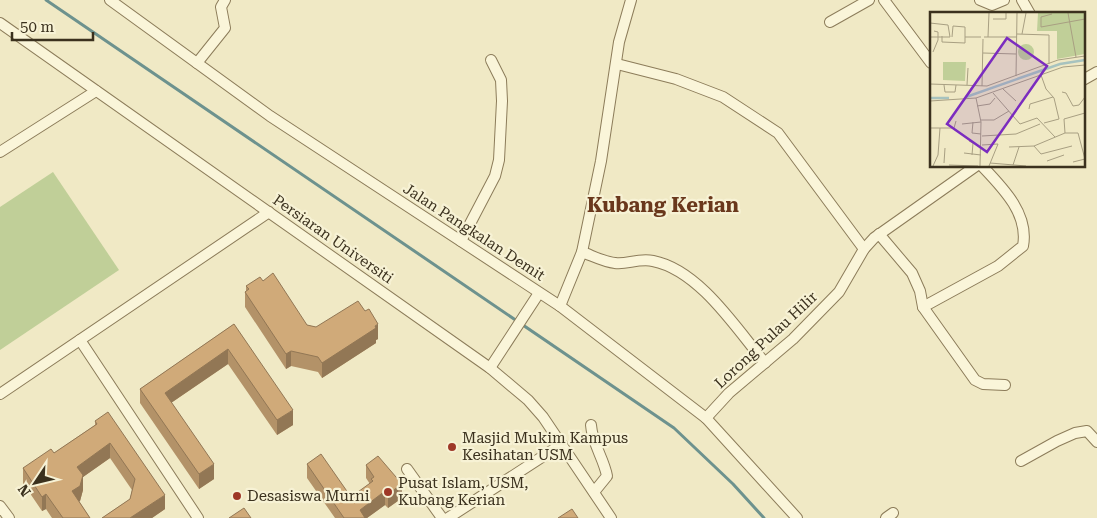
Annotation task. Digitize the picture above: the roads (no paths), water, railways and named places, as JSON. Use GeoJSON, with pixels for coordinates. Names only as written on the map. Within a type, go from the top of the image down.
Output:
{"type":"FeatureCollection","features":[{"type":"Feature","properties":{"kind":"street","name":"Jalan Pangkalan Demit"},"geometry":{"type":"LineString","coordinates":[[110,0],[270,116],[560,306],[706,418],[797,518]]}},
{"type":"Feature","properties":{"kind":"street"},"geometry":{"type":"LineString","coordinates":[[197,63],[225,28],[221,6],[225,0]]}},
{"type":"Feature","properties":{"kind":"street"},"geometry":{"type":"LineString","coordinates":[[560,306],[582,252],[618,64],[619,42],[630,0]]}},
{"type":"Feature","properties":{"kind":"street"},"geometry":{"type":"LineString","coordinates":[[830,22],[869,0]]}},
{"type":"Feature","properties":{"kind":"street"},"geometry":{"type":"LineString","coordinates":[[884,0],[930,62]]}},
{"type":"Feature","properties":{"kind":"street"},"geometry":{"type":"LineString","coordinates":[[980,0],[992,5],[1004,0]]}},
{"type":"Feature","properties":{"kind":"street"},"geometry":{"type":"LineString","coordinates":[[1022,0],[1029,12]]}},
{"type":"Feature","properties":{"kind":"street","name":"Persiaran Universiti"},"geometry":{"type":"LineString","coordinates":[[0,23],[490,368],[528,400],[562,444],[611,518]]}},
{"type":"Feature","properties":{"kind":"street"},"geometry":{"type":"LineString","coordinates":[[461,240],[495,176],[499,160],[502,101],[501,80],[491,60]]}},
{"type":"Feature","properties":{"kind":"street"},"geometry":{"type":"LineString","coordinates":[[618,64],[676,79],[723,97],[778,133],[864,248]]}},
{"type":"Feature","properties":{"kind":"street"},"geometry":{"type":"LineString","coordinates":[[1084,79],[1097,72]]}},
{"type":"Feature","properties":{"kind":"street"},"geometry":{"type":"LineString","coordinates":[[0,152],[96,91]]}},
{"type":"Feature","properties":{"kind":"street","name":"Lorong Pulau Hilir"},"geometry":{"type":"LineString","coordinates":[[706,418],[730,393],[793,339],[839,292],[864,248],[878,234],[909,215],[973,168]]}},
{"type":"Feature","properties":{"kind":"street"},"geometry":{"type":"LineString","coordinates":[[923,306],[998,266],[1023,246],[1024,224],[1016,208],[1002,188],[984,168]]}},
{"type":"Feature","properties":{"kind":"street"},"geometry":{"type":"LineString","coordinates":[[0,394],[269,212]]}},
{"type":"Feature","properties":{"kind":"street"},"geometry":{"type":"LineString","coordinates":[[878,234],[912,274],[920,291],[923,306],[975,380],[983,384],[1005,384]]}},
{"type":"Feature","properties":{"kind":"street"},"geometry":{"type":"LineString","coordinates":[[582,252],[617,264],[639,259],[654,261],[674,268],[702,288],[765,362]]}},
{"type":"Feature","properties":{"kind":"street"},"geometry":{"type":"LineString","coordinates":[[490,368],[539,292]]}},
{"type":"Feature","properties":{"kind":"street"},"geometry":{"type":"LineString","coordinates":[[80,340],[198,518]]}},
{"type":"Feature","properties":{"kind":"street"},"geometry":{"type":"LineString","coordinates":[[591,425],[592,434],[607,476],[604,483],[594,492]]}},
{"type":"Feature","properties":{"kind":"street"},"geometry":{"type":"LineString","coordinates":[[1022,461],[1075,433],[1087,432],[1097,442]]}},
{"type":"Feature","properties":{"kind":"street"},"geometry":{"type":"LineString","coordinates":[[448,518],[562,444]]}},
{"type":"Feature","properties":{"kind":"street"},"geometry":{"type":"LineString","coordinates":[[407,469],[442,518]]}},
{"type":"Feature","properties":{"kind":"street"},"geometry":{"type":"LineString","coordinates":[[0,506],[9,518]]}},
{"type":"Feature","properties":{"kind":"waterway"},"geometry":{"type":"LineString","coordinates":[[46,0],[674,428],[733,484],[764,518]]}},
{"type":"Feature","properties":{"kind":"place","name":"Masjid Mukim Kampus Kesihatan USM"},"geometry":{"type":"Point","coordinates":[452,447]}},
{"type":"Feature","properties":{"kind":"place","name":"Pusat Islam, USM, Kubang Kerian"},"geometry":{"type":"Point","coordinates":[388,492]}},
{"type":"Feature","properties":{"kind":"place","name":"Desasiswa Murni"},"geometry":{"type":"Point","coordinates":[237,496]}},
{"type":"Feature","properties":{"kind":"district","name":"Kubang Kerian"},"geometry":{"type":"Point","coordinates":[663,205]}}]}
